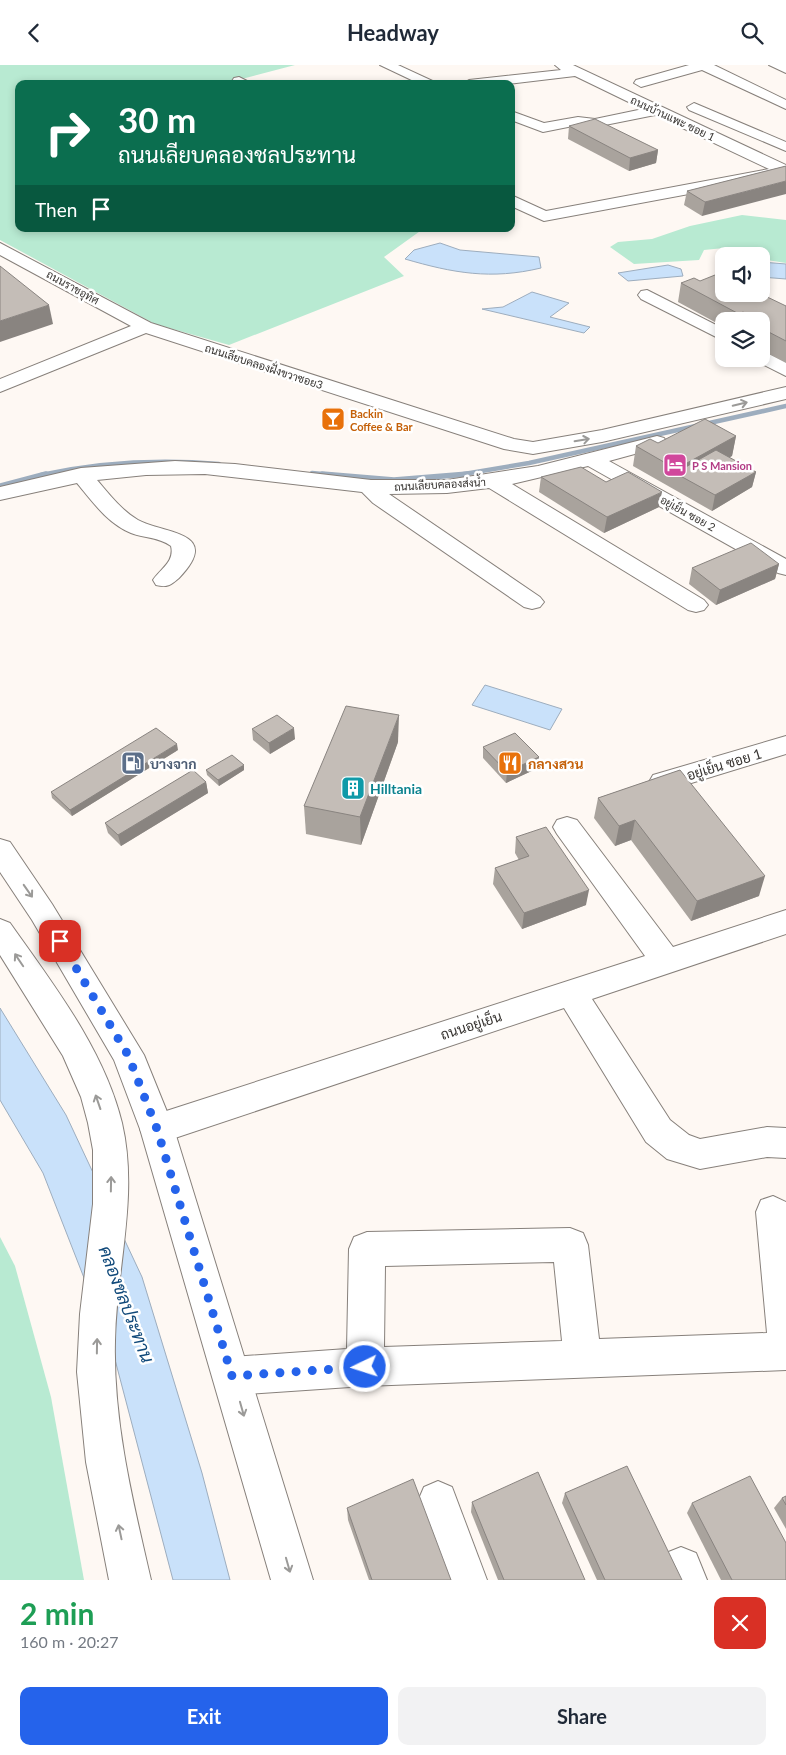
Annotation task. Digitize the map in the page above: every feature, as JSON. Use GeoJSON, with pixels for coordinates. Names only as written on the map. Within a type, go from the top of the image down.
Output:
{"type":"FeatureCollection","features":[{"type":"Feature","properties":{"kind":"street"},"geometry":{"type":"LineString","coordinates":[[387,65],[423,80]]}},
{"type":"Feature","properties":{"kind":"street","name":"ถนนบ้านแพะ ซอย 1"},"geometry":{"type":"LineString","coordinates":[[562,65],[785,170]]}},
{"type":"Feature","properties":{"kind":"street"},"geometry":{"type":"LineString","coordinates":[[641,83],[703,65],[746,86],[783,111]]}},
{"type":"Feature","properties":{"kind":"street"},"geometry":{"type":"LineString","coordinates":[[776,65],[786,69]]}},
{"type":"Feature","properties":{"kind":"street"},"geometry":{"type":"LineString","coordinates":[[505,80],[577,72]]}},
{"type":"Feature","properties":{"kind":"street"},"geometry":{"type":"LineString","coordinates":[[625,75],[664,93]]}},
{"type":"Feature","properties":{"kind":"street"},"geometry":{"type":"LineString","coordinates":[[729,91],[746,86]]}},
{"type":"Feature","properties":{"kind":"street"},"geometry":{"type":"LineString","coordinates":[[704,98],[683,102],[786,147]]}},
{"type":"Feature","properties":{"kind":"street"},"geometry":{"type":"LineString","coordinates":[[515,117],[543,128],[578,121],[595,123],[657,110]]}},
{"type":"Feature","properties":{"kind":"street"},"geometry":{"type":"LineString","coordinates":[[735,125],[760,119]]}},
{"type":"Feature","properties":{"kind":"street"},"geometry":{"type":"LineString","coordinates":[[515,202],[544,216],[785,170]]}},
{"type":"Feature","properties":{"kind":"street","name":"ถนนราชอุทิศ"},"geometry":{"type":"LineString","coordinates":[[0,248],[145,327]]}},
{"type":"Feature","properties":{"kind":"street"},"geometry":{"type":"LineString","coordinates":[[647,295],[715,331]]}},
{"type":"Feature","properties":{"kind":"street"},"geometry":{"type":"LineString","coordinates":[[0,386],[145,327]]}},
{"type":"Feature","properties":{"kind":"street","name":"ถนนเลียบคลองฝั่งขวาซอย3"},"geometry":{"type":"LineString","coordinates":[[145,327],[492,441],[533,447]]}},
{"type":"Feature","properties":{"kind":"street"},"geometry":{"type":"LineString","coordinates":[[770,362],[786,370]]}},
{"type":"Feature","properties":{"kind":"street"},"geometry":{"type":"LineString","coordinates":[[533,447],[602,436],[786,393]]}},
{"type":"Feature","properties":{"kind":"street","name":"ถนนเลียบคลองส่งน้ำ"},"geometry":{"type":"LineString","coordinates":[[0,494],[81,474],[126,469],[196,468],[234,470],[369,487],[417,488],[493,481],[786,411]]}},
{"type":"Feature","properties":{"kind":"street"},"geometry":{"type":"LineString","coordinates":[[533,447],[555,467]]}},
{"type":"Feature","properties":{"kind":"street","name":"อยู่เย็น ซอย 2"},"geometry":{"type":"LineString","coordinates":[[590,459],[786,569]]}},
{"type":"Feature","properties":{"kind":"street"},"geometry":{"type":"LineString","coordinates":[[81,474],[114,513],[139,529],[171,537],[181,543],[184,550],[182,561],[164,580]]}},
{"type":"Feature","properties":{"kind":"street"},"geometry":{"type":"LineString","coordinates":[[493,481],[696,605]]}},
{"type":"Feature","properties":{"kind":"street"},"geometry":{"type":"LineString","coordinates":[[369,487],[532,602]]}},
{"type":"Feature","properties":{"kind":"street","name":"อยู่เย็น ซอย 1"},"geometry":{"type":"LineString","coordinates":[[662,782],[786,745]]}},
{"type":"Feature","properties":{"kind":"street"},"geometry":{"type":"LineString","coordinates":[[567,827],[666,961]]}},
{"type":"Feature","properties":{"kind":"street"},"geometry":{"type":"LineString","coordinates":[[0,851],[42,912],[128,1055],[157,1129],[292,1580]]}},
{"type":"Feature","properties":{"kind":"street","name":"ถนนอยู่เย็น"},"geometry":{"type":"LineString","coordinates":[[157,1129],[786,921]]}},
{"type":"Feature","properties":{"kind":"street"},"geometry":{"type":"LineString","coordinates":[[0,931],[60,1022],[88,1073],[104,1121],[110,1149],[112,1183],[96,1340],[97,1395],[102,1448],[130,1580]]}},
{"type":"Feature","properties":{"kind":"street"},"geometry":{"type":"LineString","coordinates":[[571,992],[658,1131],[679,1148],[700,1154],[767,1142],[786,1143]]}},
{"type":"Feature","properties":{"kind":"street"},"geometry":{"type":"LineString","coordinates":[[773,1212],[786,1341]]}},
{"type":"Feature","properties":{"kind":"street"},"geometry":{"type":"LineString","coordinates":[[365,1367],[367,1249],[570,1245],[583,1359]]}},
{"type":"Feature","properties":{"kind":"street"},"geometry":{"type":"LineString","coordinates":[[232,1376],[365,1367],[786,1351]]}},
{"type":"Feature","properties":{"kind":"street"},"geometry":{"type":"LineString","coordinates":[[438,1501],[466,1580]]}},
{"type":"Feature","properties":{"kind":"green space"},"geometry":{"type":"Polygon","coordinates":[[[0,65],[295,65],[238,80],[15,80],[15,232],[419,232],[384,257],[404,276],[229,345],[155,324],[0,240],[0,65]]]}},
{"type":"Feature","properties":{"kind":"green space"},"geometry":{"type":"Polygon","coordinates":[[[742,215],[786,220],[786,263],[770,260],[770,247],[715,247],[715,249],[704,250],[699,260],[634,264],[610,247],[618,242],[652,239],[690,226],[742,215]]]}},
{"type":"Feature","properties":{"kind":"green space"},"geometry":{"type":"Polygon","coordinates":[[[0,1237],[15,1266],[51,1397],[84,1580],[0,1580],[0,1237]]]}},
{"type":"Feature","properties":{"kind":"water"},"geometry":{"type":"Polygon","coordinates":[[[440,243],[460,250],[539,257],[541,268],[505,274],[472,273],[439,268],[405,259],[414,250],[440,243]]]}},
{"type":"Feature","properties":{"kind":"water"},"geometry":{"type":"Polygon","coordinates":[[[770,263],[786,264],[786,279],[770,278],[770,263]]]}},
{"type":"Feature","properties":{"kind":"water"},"geometry":{"type":"Polygon","coordinates":[[[668,265],[681,269],[683,276],[628,281],[618,273],[668,265]]]}},
{"type":"Feature","properties":{"kind":"water"},"geometry":{"type":"Polygon","coordinates":[[[532,292],[569,303],[550,317],[590,327],[584,333],[482,309],[503,307],[532,292]]]}},
{"type":"Feature","properties":{"kind":"water"},"geometry":{"type":"Polygon","coordinates":[[[485,685],[562,709],[550,730],[472,705],[485,685]]]}},
{"type":"Feature","properties":{"kind":"water","name":"คลองชลประทาน"},"geometry":{"type":"Polygon","coordinates":[[[0,1008],[66,1115],[142,1277],[202,1473],[230,1580],[173,1580],[113,1352],[43,1173],[0,1100],[0,1008]]]}},
{"type":"Feature","properties":{"kind":"building"},"geometry":{"type":"Polygon","coordinates":[[[595,119],[658,150],[630,158],[569,126],[595,119]]]}},
{"type":"Feature","properties":{"kind":"building"},"geometry":{"type":"Polygon","coordinates":[[[786,166],[786,181],[705,202],[687,191],[786,166]]]}},
{"type":"Feature","properties":{"kind":"building"},"geometry":{"type":"Polygon","coordinates":[[[0,266],[49,305],[0,321],[0,266]]]}},
{"type":"Feature","properties":{"kind":"building"},"geometry":{"type":"Polygon","coordinates":[[[715,275],[715,301],[681,283],[694,278],[700,281],[715,275]]]}},
{"type":"Feature","properties":{"kind":"building"},"geometry":{"type":"Polygon","coordinates":[[[770,298],[786,306],[786,341],[770,333],[770,312],[735,312],[717,302],[770,302],[770,298]]]}},
{"type":"Feature","properties":{"kind":"building"},"geometry":{"type":"Polygon","coordinates":[[[705,419],[736,436],[676,469],[636,446],[650,439],[658,443],[705,419]]]}},
{"type":"Feature","properties":{"kind":"building"},"geometry":{"type":"Polygon","coordinates":[[[716,450],[756,472],[715,495],[675,473],[716,450]]]}},
{"type":"Feature","properties":{"kind":"building"},"geometry":{"type":"Polygon","coordinates":[[[581,467],[606,482],[628,472],[662,492],[607,517],[541,477],[581,467]]]}},
{"type":"Feature","properties":{"kind":"building"},"geometry":{"type":"Polygon","coordinates":[[[751,543],[779,564],[720,590],[692,568],[751,543]]]}},
{"type":"Feature","properties":{"kind":"building"},"geometry":{"type":"Polygon","coordinates":[[[346,706],[399,715],[360,817],[304,806],[346,706]]]}},
{"type":"Feature","properties":{"kind":"building"},"geometry":{"type":"Polygon","coordinates":[[[277,715],[294,728],[269,743],[252,729],[277,715]]]}},
{"type":"Feature","properties":{"kind":"building","name":"บางจาก"},"geometry":{"type":"Polygon","coordinates":[[[156,728],[177,744],[70,810],[51,792],[156,728]]]}},
{"type":"Feature","properties":{"kind":"building"},"geometry":{"type":"Polygon","coordinates":[[[515,733],[539,757],[507,772],[483,747],[515,733]]]}},
{"type":"Feature","properties":{"kind":"building"},"geometry":{"type":"Polygon","coordinates":[[[232,755],[244,765],[218,780],[206,770],[232,755]]]}},
{"type":"Feature","properties":{"kind":"building"},"geometry":{"type":"Polygon","coordinates":[[[193,770],[206,782],[118,835],[105,823],[193,770]]]}},
{"type":"Feature","properties":{"kind":"building"},"geometry":{"type":"Polygon","coordinates":[[[680,770],[765,876],[697,901],[635,820],[619,826],[598,798],[680,770]]]}},
{"type":"Feature","properties":{"kind":"building"},"geometry":{"type":"Polygon","coordinates":[[[546,827],[589,890],[524,913],[495,868],[529,856],[516,837],[546,827]]]}},
{"type":"Feature","properties":{"kind":"building"},"geometry":{"type":"Polygon","coordinates":[[[627,1466],[682,1580],[605,1580],[565,1493],[627,1466]]]}},
{"type":"Feature","properties":{"kind":"building"},"geometry":{"type":"Polygon","coordinates":[[[538,1472],[585,1580],[504,1580],[472,1502],[538,1472]]]}},
{"type":"Feature","properties":{"kind":"building"},"geometry":{"type":"Polygon","coordinates":[[[750,1476],[786,1543],[786,1580],[732,1580],[692,1503],[750,1476]]]}},
{"type":"Feature","properties":{"kind":"building"},"geometry":{"type":"Polygon","coordinates":[[[413,1479],[451,1580],[372,1580],[347,1508],[413,1479]]]}},
{"type":"Feature","properties":{"kind":"building"},"geometry":{"type":"Polygon","coordinates":[[[786,1496],[786,1505],[782,1498],[786,1496]]]}},
{"type":"Feature","properties":{"kind":"waterway"},"geometry":{"type":"LineString","coordinates":[[460,475],[529,463],[786,406]]}},
{"type":"Feature","properties":{"kind":"waterway"},"geometry":{"type":"LineString","coordinates":[[45,474],[107,464],[152,462],[219,464]]}},
{"type":"Feature","properties":{"kind":"waterway"},"geometry":{"type":"LineString","coordinates":[[312,473],[326,474]]}},
{"type":"Feature","properties":{"kind":"waterway"},"geometry":{"type":"LineString","coordinates":[[0,486],[45,474]]}},
{"type":"Feature","properties":{"kind":"waterway"},"geometry":{"type":"LineString","coordinates":[[322,474],[326,474]]}},
{"type":"Feature","properties":{"kind":"waterway"},"geometry":{"type":"LineString","coordinates":[[326,474],[394,480],[460,475]]}},
{"type":"Feature","properties":{"kind":"waterway"},"geometry":{"type":"LineString","coordinates":[[326,474],[333,475]]}},
{"type":"Feature","properties":{"kind":"waterway"},"geometry":{"type":"LineString","coordinates":[[460,475],[468,474]]}},
{"type":"Feature","properties":{"kind":"place","name":"Backin Coffee & Bar"},"geometry":{"type":"Point","coordinates":[333,419]}},
{"type":"Feature","properties":{"kind":"place","name":"P S Mansion"},"geometry":{"type":"Point","coordinates":[675,465]}},
{"type":"Feature","properties":{"kind":"place","name":"บางจาก"},"geometry":{"type":"Point","coordinates":[133,763]}},
{"type":"Feature","properties":{"kind":"place","name":"กลางสวน"},"geometry":{"type":"Point","coordinates":[510,763]}},
{"type":"Feature","properties":{"kind":"place","name":"Hilltania"},"geometry":{"type":"Point","coordinates":[353,788]}},
{"type":"Feature","properties":{"kind":"route"},"geometry":{"type":"LineString","coordinates":[[60,941],[128,1055],[157,1129],[232,1376],[365,1367]]}}]}
